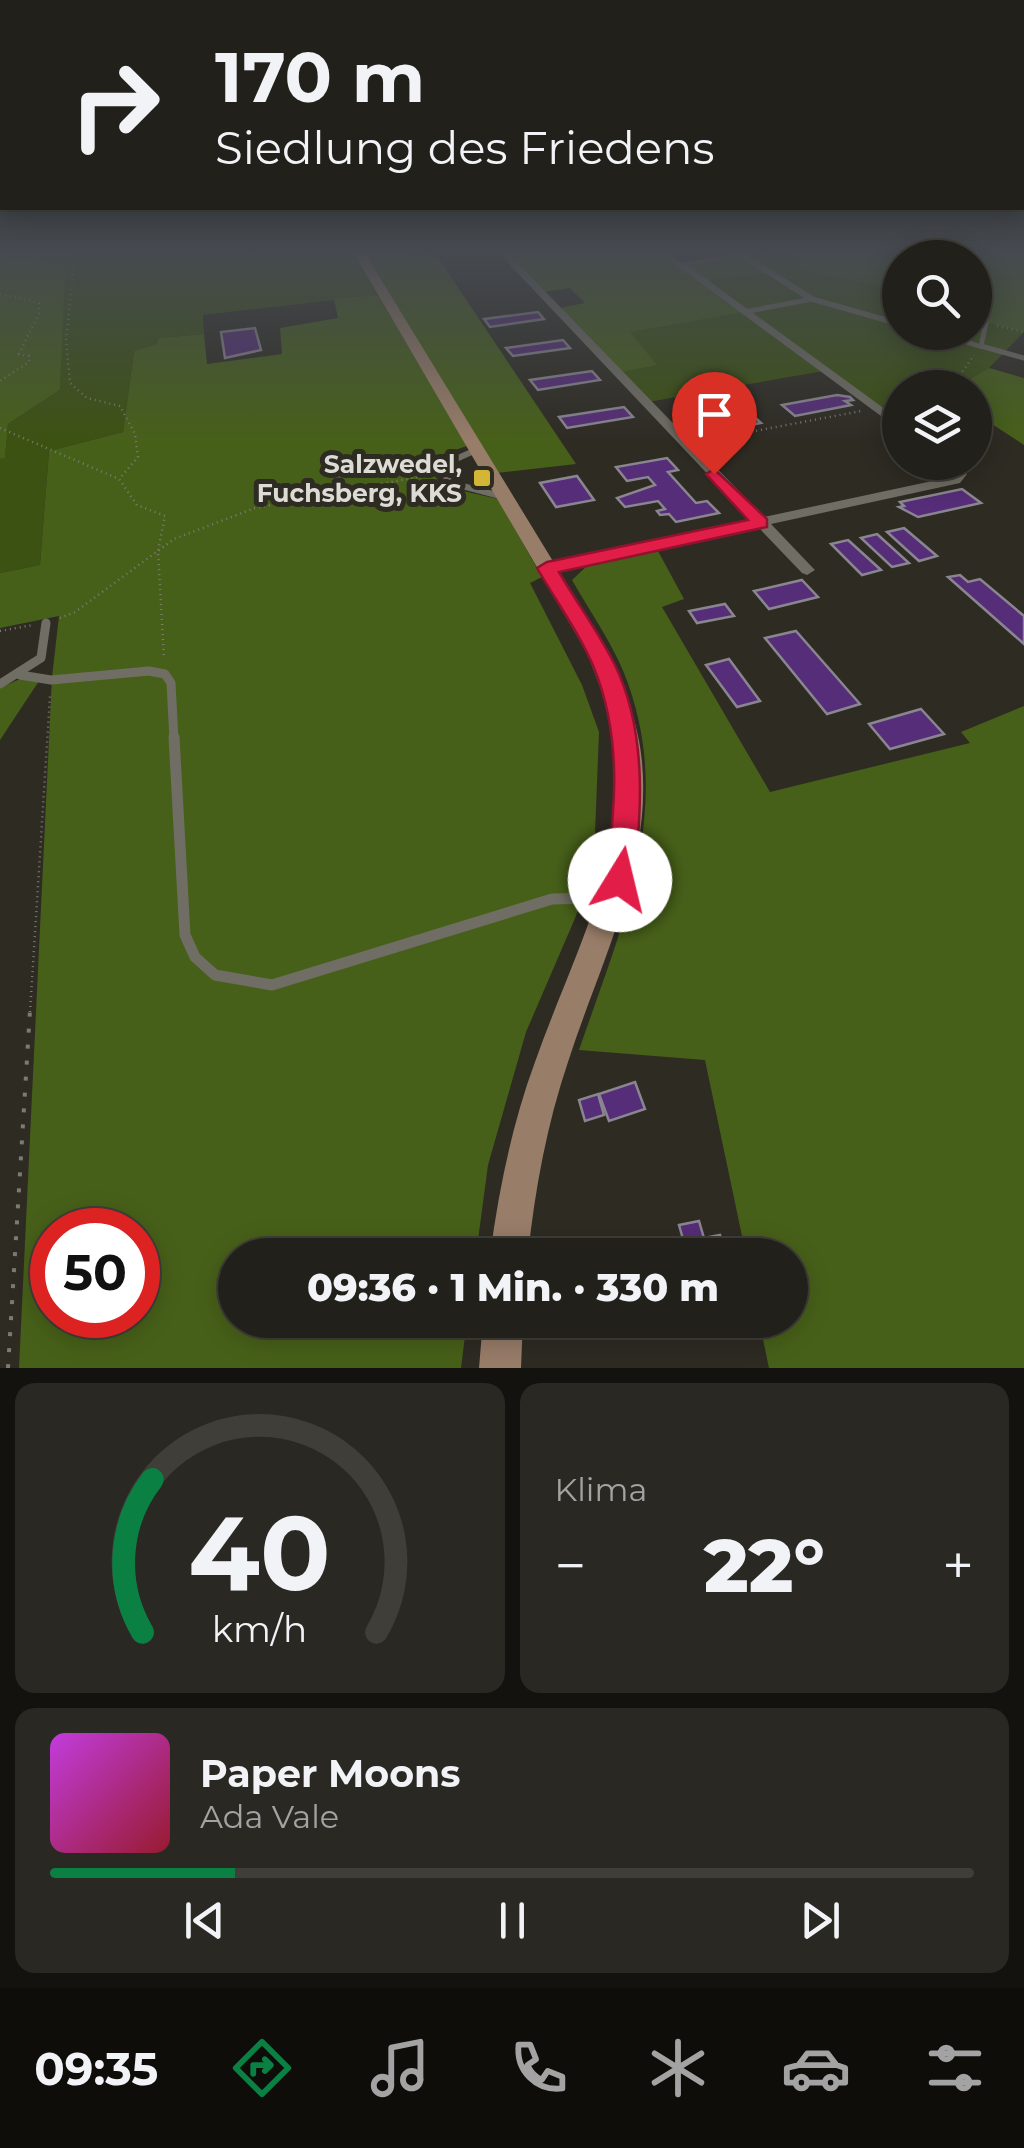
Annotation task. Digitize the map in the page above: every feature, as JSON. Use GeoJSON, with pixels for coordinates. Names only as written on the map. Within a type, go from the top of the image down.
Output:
{"type":"FeatureCollection","features":[{"type":"Feature","properties":{"kind":"main road"},"geometry":{"type":"LineString","coordinates":[[395,314],[604,666],[621,715],[630,803],[625,852],[612,905],[543,1086],[522,1167],[512,1238]]}},
{"type":"Feature","properties":{"kind":"main road"},"geometry":{"type":"LineString","coordinates":[[500,1368],[502,1338]]}},
{"type":"Feature","properties":{"kind":"street"},"geometry":{"type":"LineString","coordinates":[[561,314],[807,570]]}},
{"type":"Feature","properties":{"kind":"street"},"geometry":{"type":"LineString","coordinates":[[747,314],[882,412]]}},
{"type":"Feature","properties":{"kind":"street"},"geometry":{"type":"LineString","coordinates":[[547,568],[955,480]]}},
{"type":"Feature","properties":{"kind":"lane"},"geometry":{"type":"LineString","coordinates":[[992,349],[1024,358]]}},
{"type":"Feature","properties":{"kind":"lane"},"geometry":{"type":"LineString","coordinates":[[476,450],[446,464],[442,472],[451,483],[504,496]]}},
{"type":"Feature","properties":{"kind":"lane"},"geometry":{"type":"LineString","coordinates":[[0,684],[20,675],[41,658],[46,623]]}},
{"type":"Feature","properties":{"kind":"lane"},"geometry":{"type":"LineString","coordinates":[[20,675],[51,680],[130,670],[165,674],[173,690],[185,935],[195,957],[215,976],[272,985],[552,899],[592,898],[612,905]]}},
{"type":"Feature","properties":{"kind":"path"},"geometry":{"type":"LineString","coordinates":[[0,380],[28,362],[29,356],[19,354],[24,336],[38,314]]}},
{"type":"Feature","properties":{"kind":"path"},"geometry":{"type":"LineString","coordinates":[[69,314],[66,339],[70,383],[86,398],[120,406],[135,434],[138,457],[119,480]]}},
{"type":"Feature","properties":{"kind":"path"},"geometry":{"type":"LineString","coordinates":[[992,324],[1024,332]]}},
{"type":"Feature","properties":{"kind":"path"},"geometry":{"type":"LineString","coordinates":[[964,370],[979,350]]}},
{"type":"Feature","properties":{"kind":"path"},"geometry":{"type":"LineString","coordinates":[[685,444],[876,408]]}},
{"type":"Feature","properties":{"kind":"path"},"geometry":{"type":"LineString","coordinates":[[0,428],[119,480],[137,505],[165,516],[158,551],[165,674]]}},
{"type":"Feature","properties":{"kind":"path"},"geometry":{"type":"LineString","coordinates":[[0,434],[10,434]]}},
{"type":"Feature","properties":{"kind":"path"},"geometry":{"type":"LineString","coordinates":[[0,631],[46,623],[76,612],[174,539],[256,508],[442,472]]}},
{"type":"Feature","properties":{"kind":"path"},"geometry":{"type":"LineString","coordinates":[[8,1368],[51,680]]}},
{"type":"Feature","properties":{"kind":"green space"},"geometry":{"type":"Polygon","coordinates":[[[0,314],[63,314],[60,390],[8,424],[5,458],[0,459],[0,314]]]}},
{"type":"Feature","properties":{"kind":"green space"},"geometry":{"type":"Polygon","coordinates":[[[52,314],[213,314],[203,315],[204,334],[159,338],[156,344],[134,351],[123,432],[49,451],[40,565],[0,573],[0,459],[5,457],[8,424],[60,390],[61,334],[52,314]]]}},
{"type":"Feature","properties":{"kind":"green space"},"geometry":{"type":"Polygon","coordinates":[[[337,314],[389,314],[467,446],[443,454],[431,469],[441,486],[498,499],[542,577],[530,583],[582,685],[599,732],[594,859],[576,916],[526,1032],[488,1165],[478,1238],[218,1238],[218,1338],[465,1338],[461,1368],[19,1368],[52,677],[59,616],[0,628],[0,573],[40,565],[49,451],[123,432],[134,351],[156,344],[159,338],[204,334],[207,364],[282,354],[280,328],[338,318],[337,314]]]}},
{"type":"Feature","properties":{"kind":"green space"},"geometry":{"type":"Polygon","coordinates":[[[401,314],[476,314],[576,464],[497,473],[401,314]]]}},
{"type":"Feature","properties":{"kind":"green space"},"geometry":{"type":"Polygon","coordinates":[[[564,314],[734,314],[630,332],[657,365],[619,372],[564,314]]]}},
{"type":"Feature","properties":{"kind":"green space"},"geometry":{"type":"Polygon","coordinates":[[[656,314],[882,314],[882,350],[992,350],[992,324],[1024,332],[986,370],[882,370],[879,407],[829,370],[648,402],[619,372],[629,332],[656,314]]]}},
{"type":"Feature","properties":{"kind":"green space"},"geometry":{"type":"Polygon","coordinates":[[[992,314],[1024,314],[1024,332],[992,324],[992,314]]]}},
{"type":"Feature","properties":{"kind":"green space"},"geometry":{"type":"Polygon","coordinates":[[[989,368],[1024,378],[1024,445],[992,424],[992,370],[986,370],[989,368]]]}},
{"type":"Feature","properties":{"kind":"green space"},"geometry":{"type":"Polygon","coordinates":[[[658,551],[684,599],[662,607],[770,792],[970,743],[961,732],[1024,706],[1024,1368],[769,1368],[763,1338],[808,1338],[808,1238],[742,1238],[705,1060],[579,1050],[612,957],[638,864],[645,770],[639,722],[624,673],[572,580],[588,565],[658,551]]]}},
{"type":"Feature","properties":{"kind":"green space"},"geometry":{"type":"Polygon","coordinates":[[[22,678],[39,681],[0,740],[0,688],[22,678]]]}},
{"type":"Feature","properties":{"kind":"building"},"geometry":{"type":"Polygon","coordinates":[[[540,314],[544,319],[490,327],[484,319],[540,314]]]}},
{"type":"Feature","properties":{"kind":"building"},"geometry":{"type":"Polygon","coordinates":[[[255,328],[261,350],[225,358],[221,332],[255,328]]]}},
{"type":"Feature","properties":{"kind":"building"},"geometry":{"type":"Polygon","coordinates":[[[563,340],[570,348],[513,356],[506,348],[563,340]]]}},
{"type":"Feature","properties":{"kind":"building"},"geometry":{"type":"Polygon","coordinates":[[[592,371],[600,380],[538,390],[530,380],[592,371]]]}},
{"type":"Feature","properties":{"kind":"building"},"geometry":{"type":"Polygon","coordinates":[[[837,395],[850,397],[853,400],[845,401],[851,405],[795,416],[782,405],[837,395]]]}},
{"type":"Feature","properties":{"kind":"building"},"geometry":{"type":"Polygon","coordinates":[[[624,407],[633,417],[567,428],[559,417],[624,407]]]}},
{"type":"Feature","properties":{"kind":"building"},"geometry":{"type":"Polygon","coordinates":[[[748,411],[761,423],[701,434],[681,427],[748,411]]]}},
{"type":"Feature","properties":{"kind":"building"},"geometry":{"type":"Polygon","coordinates":[[[667,458],[678,470],[668,472],[696,503],[707,501],[719,513],[676,522],[669,514],[660,515],[657,511],[665,509],[658,501],[625,507],[617,498],[655,485],[648,477],[627,481],[616,467],[667,458]]]}},
{"type":"Feature","properties":{"kind":"building"},"geometry":{"type":"Polygon","coordinates":[[[577,476],[594,500],[556,507],[540,483],[577,476]]]}},
{"type":"Feature","properties":{"kind":"building"},"geometry":{"type":"Polygon","coordinates":[[[962,489],[981,503],[918,517],[899,507],[904,506],[900,502],[962,489]]]}},
{"type":"Feature","properties":{"kind":"building"},"geometry":{"type":"Polygon","coordinates":[[[904,528],[937,556],[919,561],[887,532],[904,528]]]}},
{"type":"Feature","properties":{"kind":"building"},"geometry":{"type":"Polygon","coordinates":[[[877,534],[909,563],[892,567],[861,538],[877,534]]]}},
{"type":"Feature","properties":{"kind":"building"},"geometry":{"type":"Polygon","coordinates":[[[848,540],[881,570],[862,575],[831,544],[848,540]]]}},
{"type":"Feature","properties":{"kind":"building"},"geometry":{"type":"Polygon","coordinates":[[[960,575],[968,582],[980,579],[1024,616],[1024,644],[948,577],[960,575]]]}},
{"type":"Feature","properties":{"kind":"building"},"geometry":{"type":"Polygon","coordinates":[[[802,580],[818,597],[769,609],[754,591],[802,580]]]}},
{"type":"Feature","properties":{"kind":"building"},"geometry":{"type":"Polygon","coordinates":[[[725,604],[734,616],[697,623],[689,611],[725,604]]]}},
{"type":"Feature","properties":{"kind":"building"},"geometry":{"type":"Polygon","coordinates":[[[796,631],[860,704],[827,714],[765,638],[796,631]]]}},
{"type":"Feature","properties":{"kind":"building"},"geometry":{"type":"Polygon","coordinates":[[[729,659],[760,701],[737,707],[706,665],[729,659]]]}},
{"type":"Feature","properties":{"kind":"building"},"geometry":{"type":"Polygon","coordinates":[[[921,709],[944,734],[890,749],[869,724],[921,709]]]}},
{"type":"Feature","properties":{"kind":"building"},"geometry":{"type":"Polygon","coordinates":[[[635,1082],[645,1109],[609,1121],[599,1094],[635,1082]]]}},
{"type":"Feature","properties":{"kind":"building"},"geometry":{"type":"Polygon","coordinates":[[[598,1094],[604,1115],[585,1121],[579,1100],[598,1094]]]}},
{"type":"Feature","properties":{"kind":"building"},"geometry":{"type":"Polygon","coordinates":[[[699,1221],[704,1238],[683,1238],[679,1225],[699,1221]]]}},
{"type":"Feature","properties":{"kind":"place","name":"Salzwedel, Fuchsberg, KKS"},"geometry":{"type":"Point","coordinates":[482,478]}},
{"type":"Feature","properties":{"kind":"route"},"geometry":{"type":"LineString","coordinates":[[620,880],[630,803],[621,715],[612,682],[598,653],[547,568],[760,523],[714,474]]}}]}
